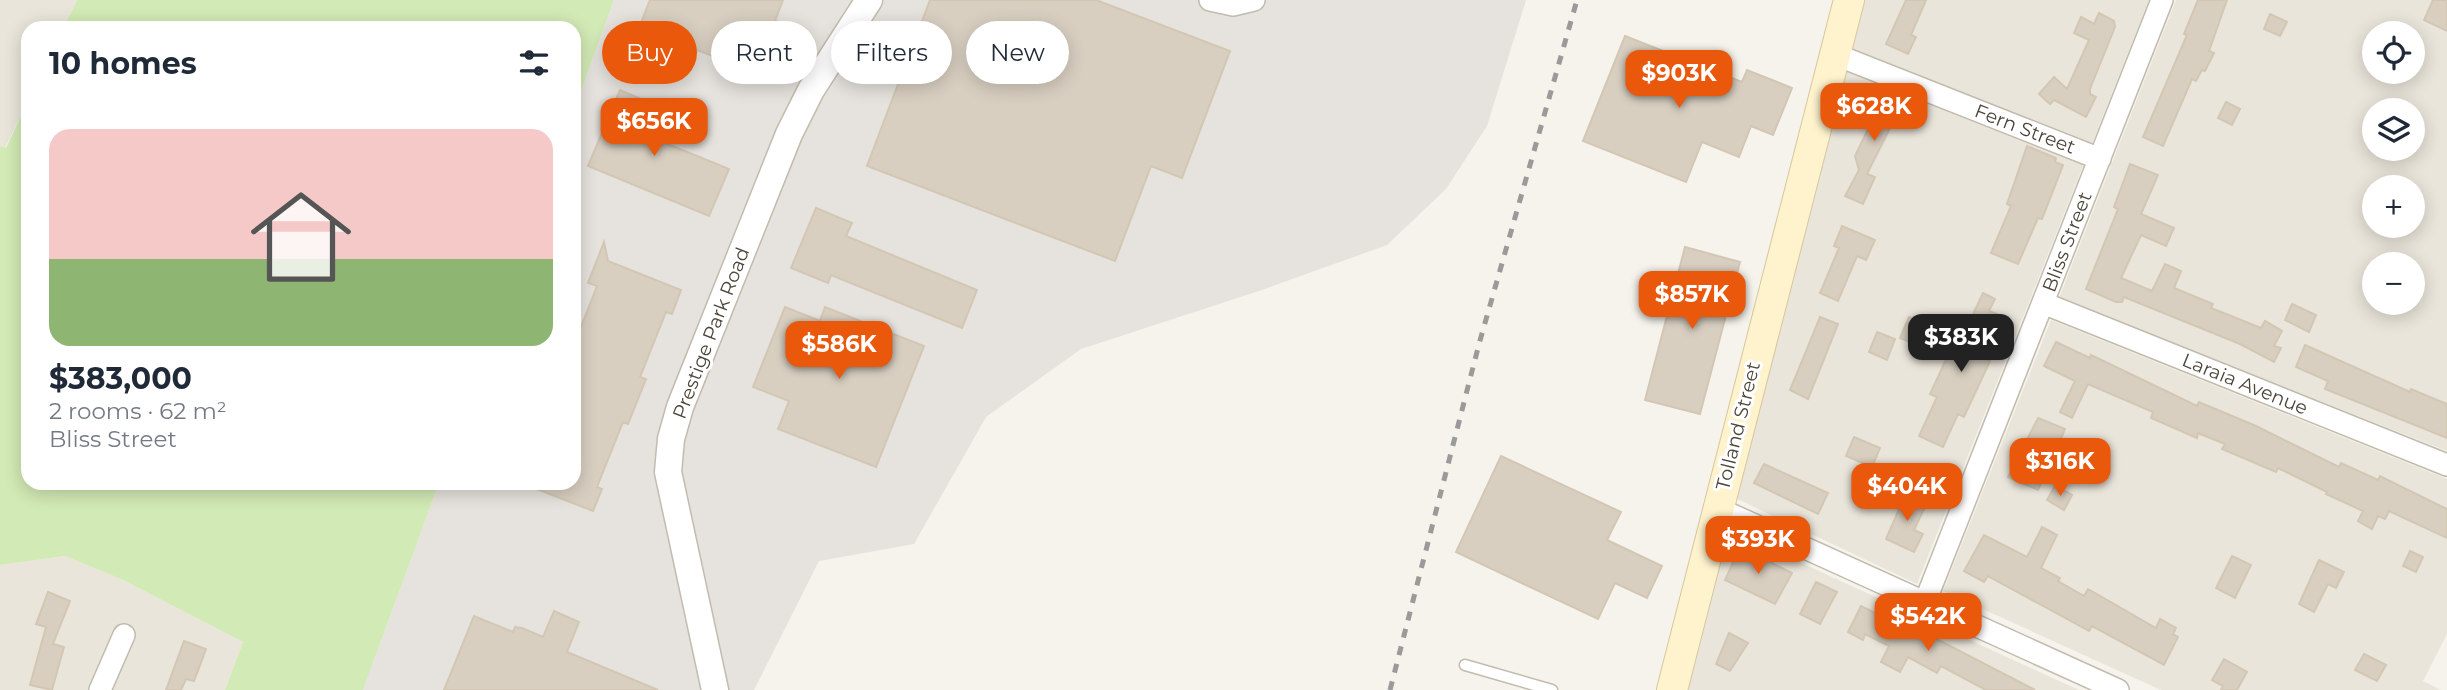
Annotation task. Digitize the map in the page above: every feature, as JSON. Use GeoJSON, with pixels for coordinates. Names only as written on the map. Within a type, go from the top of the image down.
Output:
{"type":"FeatureCollection","features":[{"type":"Feature","properties":{"kind":"main road","name":"Tolland Street"},"geometry":{"type":"LineString","coordinates":[[1672,690],[1849,0]]}},
{"type":"Feature","properties":{"kind":"street","name":"Prestige Park Road"},"geometry":{"type":"LineString","coordinates":[[715,690],[672,505],[668,472],[671,439],[680,407],[789,134],[811,90],[869,0]]}},
{"type":"Feature","properties":{"kind":"street"},"geometry":{"type":"LineString","coordinates":[[1210,0],[1233,5],[1254,0]]}},
{"type":"Feature","properties":{"kind":"street","name":"Bliss Street"},"geometry":{"type":"LineString","coordinates":[[1925,602],[2162,0]]}},
{"type":"Feature","properties":{"kind":"street","name":"Fern Street"},"geometry":{"type":"LineString","coordinates":[[1834,54],[2099,159]]}},
{"type":"Feature","properties":{"kind":"street","name":"Laraia Avenue"},"geometry":{"type":"LineString","coordinates":[[2043,303],[2447,465]]}},
{"type":"Feature","properties":{"kind":"street"},"geometry":{"type":"LineString","coordinates":[[1717,508],[2119,690]]}},
{"type":"Feature","properties":{"kind":"street"},"geometry":{"type":"LineString","coordinates":[[100,690],[124,635]]}},
{"type":"Feature","properties":{"kind":"lane"},"geometry":{"type":"LineString","coordinates":[[1465,665],[1552,690]]}},
{"type":"Feature","properties":{"kind":"shaded area"},"geometry":{"type":"Polygon","coordinates":[[[0,0],[77,0],[66,21],[21,21],[21,115],[5,148],[0,146],[0,0]]]}},
{"type":"Feature","properties":{"kind":"shaded area"},"geometry":{"type":"Polygon","coordinates":[[[614,0],[1526,0],[1487,126],[1446,189],[1387,245],[1262,290],[1081,349],[986,417],[914,544],[819,561],[754,690],[363,690],[436,490],[581,490],[581,91],[602,33],[602,84],[697,84],[697,21],[606,21],[614,0]]]}},
{"type":"Feature","properties":{"kind":"shaded area"},"geometry":{"type":"Polygon","coordinates":[[[1865,0],[2149,0],[1917,584],[1735,498],[1865,0]]]}},
{"type":"Feature","properties":{"kind":"shaded area"},"geometry":{"type":"Polygon","coordinates":[[[2176,0],[2447,0],[2447,451],[2059,298],[2176,0]]]}},
{"type":"Feature","properties":{"kind":"shaded area"},"geometry":{"type":"Polygon","coordinates":[[[2051,320],[2447,479],[2447,634],[2423,681],[2441,690],[2161,690],[1943,591],[2051,320]]]}},
{"type":"Feature","properties":{"kind":"shaded area"},"geometry":{"type":"Polygon","coordinates":[[[1727,529],[2079,690],[1686,690],[1727,529]]]}},
{"type":"Feature","properties":{"kind":"shaded area"},"geometry":{"type":"Polygon","coordinates":[[[65,556],[121,579],[243,642],[225,690],[0,690],[0,565],[65,556]]]}},
{"type":"Feature","properties":{"kind":"green space"},"geometry":{"type":"Polygon","coordinates":[[[77,0],[614,0],[606,21],[602,21],[602,33],[581,91],[581,21],[66,21],[77,0]]]}},
{"type":"Feature","properties":{"kind":"green space"},"geometry":{"type":"Polygon","coordinates":[[[21,116],[21,490],[436,490],[363,690],[225,690],[243,642],[121,579],[65,556],[0,565],[0,146],[6,148],[21,116]]]}},
{"type":"Feature","properties":{"kind":"building"},"geometry":{"type":"Polygon","coordinates":[[[650,0],[783,0],[775,21],[711,21],[711,55],[697,50],[697,21],[642,21],[650,0]]]}},
{"type":"Feature","properties":{"kind":"building"},"geometry":{"type":"Polygon","coordinates":[[[930,0],[1096,0],[1230,51],[1182,178],[1151,166],[1115,261],[867,166],[898,84],[952,84],[952,21],[922,21],[930,0]]]}},
{"type":"Feature","properties":{"kind":"building"},"geometry":{"type":"Polygon","coordinates":[[[1906,0],[1926,0],[1911,35],[1916,37],[1908,54],[1886,44],[1906,0]]]}},
{"type":"Feature","properties":{"kind":"building"},"geometry":{"type":"Polygon","coordinates":[[[2198,0],[2227,0],[2209,51],[2214,53],[2205,71],[2202,70],[2196,81],[2192,79],[2163,146],[2143,137],[2187,35],[2184,34],[2198,0]]]}},
{"type":"Feature","properties":{"kind":"building"},"geometry":{"type":"Polygon","coordinates":[[[2433,0],[2447,0],[2447,31],[2424,20],[2433,0]]]}},
{"type":"Feature","properties":{"kind":"building"},"geometry":{"type":"Polygon","coordinates":[[[2099,13],[2114,21],[2115,27],[2090,89],[2090,94],[2096,97],[2086,117],[2054,100],[2050,104],[2039,94],[2054,77],[2067,89],[2089,40],[2074,33],[2081,17],[2094,24],[2099,13]]]}},
{"type":"Feature","properties":{"kind":"building"},"geometry":{"type":"Polygon","coordinates":[[[2270,14],[2287,22],[2280,36],[2264,29],[2270,14]]]}},
{"type":"Feature","properties":{"kind":"building"},"geometry":{"type":"Polygon","coordinates":[[[1625,36],[1742,82],[1747,70],[1792,88],[1773,135],[1751,126],[1739,157],[1702,142],[1686,182],[1583,141],[1625,36]]]}},
{"type":"Feature","properties":{"kind":"building"},"geometry":{"type":"Polygon","coordinates":[[[620,90],[660,107],[648,136],[729,169],[709,216],[588,166],[620,90]]]}},
{"type":"Feature","properties":{"kind":"building"},"geometry":{"type":"Polygon","coordinates":[[[1876,93],[1906,106],[1898,124],[1893,122],[1867,174],[1875,177],[1863,204],[1845,196],[1859,170],[1855,156],[1872,121],[1865,118],[1876,93]]]}},
{"type":"Feature","properties":{"kind":"building"},"geometry":{"type":"Polygon","coordinates":[[[2226,102],[2240,109],[2232,125],[2218,118],[2226,102]]]}},
{"type":"Feature","properties":{"kind":"building"},"geometry":{"type":"Polygon","coordinates":[[[2027,146],[2056,158],[2055,162],[2063,165],[2042,219],[2038,218],[2018,264],[1991,253],[2011,206],[2007,204],[2027,146]]]}},
{"type":"Feature","properties":{"kind":"building"},"geometry":{"type":"Polygon","coordinates":[[[2130,164],[2158,175],[2141,214],[2174,228],[2166,246],[2141,235],[2121,278],[2152,291],[2165,264],[2181,271],[2174,288],[2213,304],[2211,308],[2261,328],[2265,321],[2282,331],[2274,346],[2281,348],[2274,362],[2240,344],[2124,297],[2122,302],[2116,302],[2086,289],[2118,209],[2114,207],[2130,164]]]}},
{"type":"Feature","properties":{"kind":"building"},"geometry":{"type":"Polygon","coordinates":[[[816,208],[852,223],[846,236],[977,290],[962,328],[831,275],[828,283],[791,268],[816,208]]]}},
{"type":"Feature","properties":{"kind":"building"},"geometry":{"type":"Polygon","coordinates":[[[1842,226],[1875,240],[1866,260],[1857,256],[1838,301],[1820,293],[1839,248],[1834,246],[1842,226]]]}},
{"type":"Feature","properties":{"kind":"building"},"geometry":{"type":"Polygon","coordinates":[[[604,242],[608,261],[681,290],[672,314],[666,312],[640,377],[646,379],[628,424],[623,422],[597,487],[602,489],[593,511],[539,490],[581,490],[581,327],[597,286],[588,283],[604,242]]]}},
{"type":"Feature","properties":{"kind":"building"},"geometry":{"type":"Polygon","coordinates":[[[1685,247],[1740,262],[1700,414],[1645,400],[1685,247]]]}},
{"type":"Feature","properties":{"kind":"building"},"geometry":{"type":"Polygon","coordinates":[[[1983,293],[1995,299],[1989,311],[2002,316],[1984,354],[1983,358],[1990,361],[1964,417],[1958,414],[1943,447],[1919,436],[1937,397],[1930,394],[1953,344],[1958,346],[1983,293]]]}},
{"type":"Feature","properties":{"kind":"building"},"geometry":{"type":"Polygon","coordinates":[[[2292,304],[2316,315],[2309,332],[2285,320],[2292,304]]]}},
{"type":"Feature","properties":{"kind":"building"},"geometry":{"type":"Polygon","coordinates":[[[785,307],[820,321],[825,307],[924,346],[876,467],[778,429],[789,401],[753,387],[785,307]]]}},
{"type":"Feature","properties":{"kind":"building"},"geometry":{"type":"Polygon","coordinates":[[[1820,317],[1838,324],[1808,399],[1790,390],[1820,317]]]}},
{"type":"Feature","properties":{"kind":"building"},"geometry":{"type":"Polygon","coordinates":[[[1909,317],[1928,325],[1919,346],[1900,338],[1909,317]]]}},
{"type":"Feature","properties":{"kind":"building"},"geometry":{"type":"Polygon","coordinates":[[[1877,332],[1895,339],[1887,360],[1869,352],[1877,332]]]}},
{"type":"Feature","properties":{"kind":"building"},"geometry":{"type":"Polygon","coordinates":[[[2056,342],[2090,358],[2091,355],[2197,406],[2199,402],[2256,426],[2339,467],[2341,463],[2378,480],[2380,476],[2447,509],[2447,538],[2389,511],[2385,519],[2378,516],[2372,529],[2358,521],[2363,511],[2326,494],[2327,492],[2278,468],[2276,472],[2222,449],[2225,444],[2198,433],[2197,438],[2151,418],[2153,412],[2088,384],[2072,418],[2060,412],[2075,381],[2044,366],[2056,342]]]}},
{"type":"Feature","properties":{"kind":"building"},"geometry":{"type":"Polygon","coordinates":[[[2305,345],[2410,392],[2411,389],[2447,404],[2447,438],[2325,389],[2328,381],[2296,367],[2305,345]]]}},
{"type":"Feature","properties":{"kind":"building"},"geometry":{"type":"Polygon","coordinates":[[[2038,418],[2065,429],[2038,490],[2008,477],[2038,418]]]}},
{"type":"Feature","properties":{"kind":"building"},"geometry":{"type":"Polygon","coordinates":[[[1854,437],[1880,448],[1872,467],[1846,456],[1854,437]]]}},
{"type":"Feature","properties":{"kind":"building"},"geometry":{"type":"Polygon","coordinates":[[[1501,456],[1621,512],[1607,540],[1662,566],[1647,598],[1615,583],[1598,619],[1456,552],[1501,456]]]}},
{"type":"Feature","properties":{"kind":"building"},"geometry":{"type":"Polygon","coordinates":[[[1764,464],[1828,493],[1818,514],[1754,483],[1764,464]]]}},
{"type":"Feature","properties":{"kind":"building"},"geometry":{"type":"Polygon","coordinates":[[[2055,486],[2072,495],[2064,510],[2047,500],[2055,486]]]}},
{"type":"Feature","properties":{"kind":"building"},"geometry":{"type":"Polygon","coordinates":[[[1907,491],[1924,499],[1920,507],[1924,509],[1914,530],[1923,534],[1914,552],[1886,539],[1907,491]]]}},
{"type":"Feature","properties":{"kind":"building"},"geometry":{"type":"Polygon","coordinates":[[[2042,527],[2057,535],[2041,568],[2060,578],[2058,581],[2084,596],[2088,589],[2156,628],[2160,619],[2176,628],[2173,634],[2178,637],[2164,665],[2092,626],[2089,631],[1988,576],[1984,582],[1964,571],[1984,535],[2027,557],[2042,527]]]}},
{"type":"Feature","properties":{"kind":"building"},"geometry":{"type":"Polygon","coordinates":[[[1740,547],[1792,573],[1775,604],[1725,580],[1740,547]]]}},
{"type":"Feature","properties":{"kind":"building"},"geometry":{"type":"Polygon","coordinates":[[[2410,551],[2423,557],[2416,572],[2403,566],[2410,551]]]}},
{"type":"Feature","properties":{"kind":"building"},"geometry":{"type":"Polygon","coordinates":[[[2232,556],[2251,565],[2235,598],[2216,588],[2232,556]]]}},
{"type":"Feature","properties":{"kind":"building"},"geometry":{"type":"Polygon","coordinates":[[[2319,560],[2344,572],[2336,588],[2328,584],[2314,612],[2299,604],[2319,560]]]}},
{"type":"Feature","properties":{"kind":"building"},"geometry":{"type":"Polygon","coordinates":[[[1816,582],[1837,592],[1820,624],[1800,614],[1816,582]]]}},
{"type":"Feature","properties":{"kind":"building"},"geometry":{"type":"Polygon","coordinates":[[[48,592],[70,601],[53,644],[64,647],[52,690],[30,685],[46,627],[36,624],[48,592]]]}},
{"type":"Feature","properties":{"kind":"building"},"geometry":{"type":"Polygon","coordinates":[[[1861,606],[1931,641],[1933,637],[2035,690],[1986,690],[1941,666],[1937,673],[1908,657],[1900,672],[1881,662],[1889,646],[1865,634],[1863,640],[1848,632],[1861,606]]]}},
{"type":"Feature","properties":{"kind":"building"},"geometry":{"type":"Polygon","coordinates":[[[554,611],[579,622],[567,652],[658,690],[444,690],[474,616],[513,632],[515,627],[522,628],[543,637],[554,611]]]}},
{"type":"Feature","properties":{"kind":"building"},"geometry":{"type":"Polygon","coordinates":[[[1729,633],[1748,643],[1730,671],[1716,664],[1729,633]]]}},
{"type":"Feature","properties":{"kind":"building"},"geometry":{"type":"Polygon","coordinates":[[[184,641],[206,649],[194,681],[186,679],[181,690],[166,690],[184,641]]]}},
{"type":"Feature","properties":{"kind":"building"},"geometry":{"type":"Polygon","coordinates":[[[2364,654],[2386,665],[2377,681],[2355,670],[2364,654]]]}},
{"type":"Feature","properties":{"kind":"building"},"geometry":{"type":"Polygon","coordinates":[[[2224,659],[2247,672],[2237,690],[2221,690],[2223,686],[2212,680],[2224,659]]]}},
{"type":"Feature","properties":{"kind":"railway"},"geometry":{"type":"LineString","coordinates":[[1390,690],[1479,344],[1577,0]]}}]}
